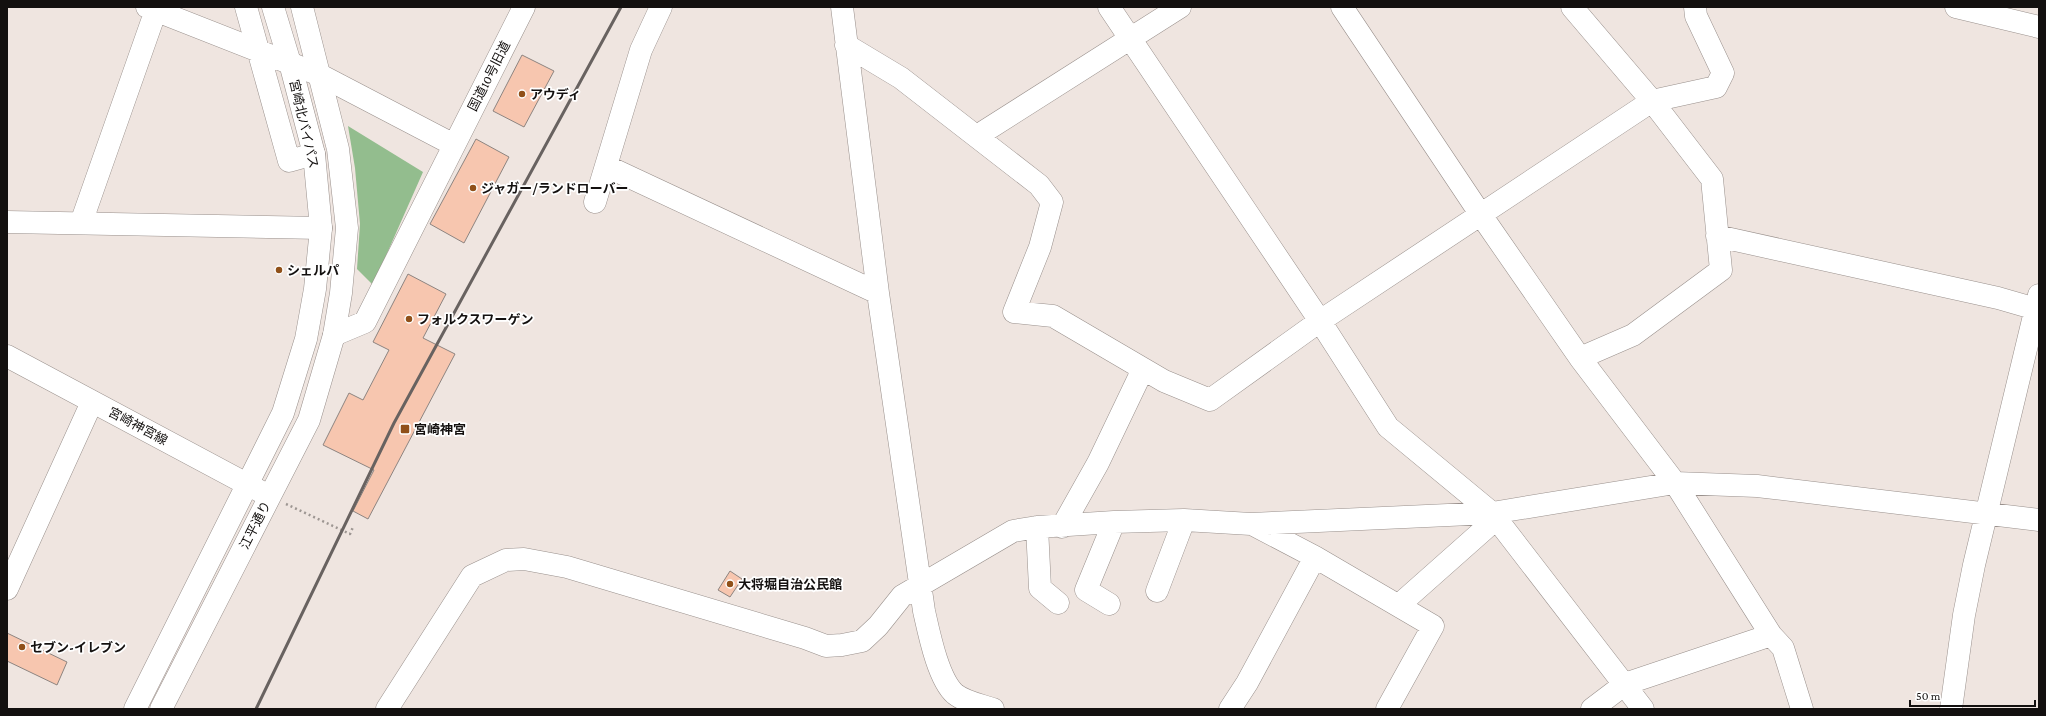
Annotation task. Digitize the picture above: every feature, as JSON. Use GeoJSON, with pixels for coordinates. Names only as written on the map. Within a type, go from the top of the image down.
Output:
{"type":"FeatureCollection","features":[{"type":"Feature","properties":{"kind":"main road"},"geometry":{"type":"LineString","coordinates":[[246,7],[289,161],[314,154]]}},
{"type":"Feature","properties":{"kind":"main road","name":"宮崎北バイパス"},"geometry":{"type":"LineString","coordinates":[[273,7],[290,63],[314,154],[321,228],[315,289],[306,339]]}},
{"type":"Feature","properties":{"kind":"main road","name":"宮崎北バイパス"},"geometry":{"type":"LineString","coordinates":[[302,7],[338,149],[347,228],[341,293],[334,335]]}},
{"type":"Feature","properties":{"kind":"main road","name":"国道10号旧道"},"geometry":{"type":"LineString","coordinates":[[334,335],[366,322],[524,7]]}},
{"type":"Feature","properties":{"kind":"main road"},"geometry":{"type":"LineString","coordinates":[[595,202],[641,50],[661,7]]}},
{"type":"Feature","properties":{"kind":"main road"},"geometry":{"type":"LineString","coordinates":[[842,7],[878,293],[920,584],[930,637],[946,683],[956,694],[969,701],[993,709]]}},
{"type":"Feature","properties":{"kind":"main road"},"geometry":{"type":"LineString","coordinates":[[1109,7],[1320,321],[1388,427],[1494,516],[1643,709]]}},
{"type":"Feature","properties":{"kind":"main road"},"geometry":{"type":"LineString","coordinates":[[977,136],[1180,7]]}},
{"type":"Feature","properties":{"kind":"main road"},"geometry":{"type":"LineString","coordinates":[[1342,7],[1481,215],[1580,358],[1675,483],[1771,636],[1783,648],[1802,709]]}},
{"type":"Feature","properties":{"kind":"main road"},"geometry":{"type":"LineString","coordinates":[[1572,7],[1652,101],[1712,179],[1721,270],[1633,335],[1580,358]]}},
{"type":"Feature","properties":{"kind":"main road"},"geometry":{"type":"LineString","coordinates":[[846,45],[901,78],[1040,185],[1052,202],[1040,247],[1014,312],[1053,316],[1164,381],[1210,400],[1320,321],[1652,101],[1716,87],[1724,73],[1696,16],[1695,7]]}},
{"type":"Feature","properties":{"kind":"main road"},"geometry":{"type":"LineString","coordinates":[[1956,7],[2039,27]]}},
{"type":"Feature","properties":{"kind":"main road"},"geometry":{"type":"LineString","coordinates":[[80,222],[151,9],[320,75],[454,145]]}},
{"type":"Feature","properties":{"kind":"main road"},"geometry":{"type":"LineString","coordinates":[[606,166],[878,293]]}},
{"type":"Feature","properties":{"kind":"main road"},"geometry":{"type":"LineString","coordinates":[[7,222],[80,222],[321,228]]}},
{"type":"Feature","properties":{"kind":"main road"},"geometry":{"type":"LineString","coordinates":[[1717,236],[1998,298],[2037,302],[1986,513],[1964,615],[1950,709]]}},
{"type":"Feature","properties":{"kind":"main road","name":"江平通り"},"geometry":{"type":"LineString","coordinates":[[161,709],[309,420],[334,335]]}},
{"type":"Feature","properties":{"kind":"main road","name":"江平通り"},"geometry":{"type":"LineString","coordinates":[[135,709],[283,413],[306,339]]}},
{"type":"Feature","properties":{"kind":"main road","name":"宮崎神宮線"},"geometry":{"type":"LineString","coordinates":[[7,356],[269,496]]}},
{"type":"Feature","properties":{"kind":"main road"},"geometry":{"type":"LineString","coordinates":[[1062,527],[1098,463],[1143,369]]}},
{"type":"Feature","properties":{"kind":"main road"},"geometry":{"type":"LineString","coordinates":[[7,589],[92,402]]}},
{"type":"Feature","properties":{"kind":"main road"},"geometry":{"type":"LineString","coordinates":[[387,709],[472,576],[506,560],[524,559],[567,567],[805,638],[826,646],[842,645],[862,640],[878,626],[902,596],[920,584],[1013,531],[1037,527],[1062,527],[1114,522],[1184,520],[1251,524],[1494,516],[1675,483],[1757,486],[2039,520]]}},
{"type":"Feature","properties":{"kind":"main road"},"geometry":{"type":"LineString","coordinates":[[1399,605],[1494,516]]}},
{"type":"Feature","properties":{"kind":"main road"},"geometry":{"type":"LineString","coordinates":[[1157,591],[1184,520]]}},
{"type":"Feature","properties":{"kind":"main road"},"geometry":{"type":"LineString","coordinates":[[1109,604],[1086,590],[1114,522]]}},
{"type":"Feature","properties":{"kind":"main road"},"geometry":{"type":"LineString","coordinates":[[1251,524],[1314,557],[1433,626],[1387,709]]}},
{"type":"Feature","properties":{"kind":"main road"},"geometry":{"type":"LineString","coordinates":[[1037,527],[1040,588],[1058,603]]}},
{"type":"Feature","properties":{"kind":"main road"},"geometry":{"type":"LineString","coordinates":[[1230,709],[1247,684],[1314,557]]}},
{"type":"Feature","properties":{"kind":"main road"},"geometry":{"type":"LineString","coordinates":[[1592,709],[1625,684],[1771,636]]}},
{"type":"Feature","properties":{"kind":"path"},"geometry":{"type":"LineString","coordinates":[[269,496],[350,534],[353,527]]}},
{"type":"Feature","properties":{"kind":"green space"},"geometry":{"type":"Polygon","coordinates":[[[348,126],[423,172],[373,285],[357,269],[360,224],[355,168],[348,126]]]}},
{"type":"Feature","properties":{"kind":"building"},"geometry":{"type":"Polygon","coordinates":[[[522,55],[554,71],[524,127],[493,111],[522,55]]]}},
{"type":"Feature","properties":{"kind":"building"},"geometry":{"type":"Polygon","coordinates":[[[476,139],[509,157],[464,243],[430,224],[476,139]]]}},
{"type":"Feature","properties":{"kind":"building"},"geometry":{"type":"Polygon","coordinates":[[[408,274],[446,294],[423,338],[455,354],[368,519],[353,511],[374,470],[323,445],[349,393],[363,400],[389,350],[373,342],[408,274]]]}},
{"type":"Feature","properties":{"kind":"building","name":"大将堀自治公民館"},"geometry":{"type":"Polygon","coordinates":[[[730,571],[742,579],[730,597],[718,590],[730,571]]]}},
{"type":"Feature","properties":{"kind":"building","name":"セブン-イレブン"},"geometry":{"type":"Polygon","coordinates":[[[7,633],[67,662],[57,685],[7,661],[7,633]]]}},
{"type":"Feature","properties":{"kind":"railway"},"geometry":{"type":"LineString","coordinates":[[256,709],[394,423],[621,7]]}},
{"type":"Feature","properties":{"kind":"place","name":"アウディ"},"geometry":{"type":"Point","coordinates":[522,94]}},
{"type":"Feature","properties":{"kind":"place","name":"ジャガー/ランドローバー"},"geometry":{"type":"Point","coordinates":[473,188]}},
{"type":"Feature","properties":{"kind":"place","name":"シェルパ"},"geometry":{"type":"Point","coordinates":[279,270]}},
{"type":"Feature","properties":{"kind":"place","name":"フォルクスワーゲン"},"geometry":{"type":"Point","coordinates":[409,319]}},
{"type":"Feature","properties":{"kind":"place","name":"宮崎神宮"},"geometry":{"type":"Point","coordinates":[405,429]}},
{"type":"Feature","properties":{"kind":"place","name":"大将堀自治公民館"},"geometry":{"type":"Point","coordinates":[730,584]}},
{"type":"Feature","properties":{"kind":"place","name":"セブン-イレブン"},"geometry":{"type":"Point","coordinates":[22,647]}}]}
